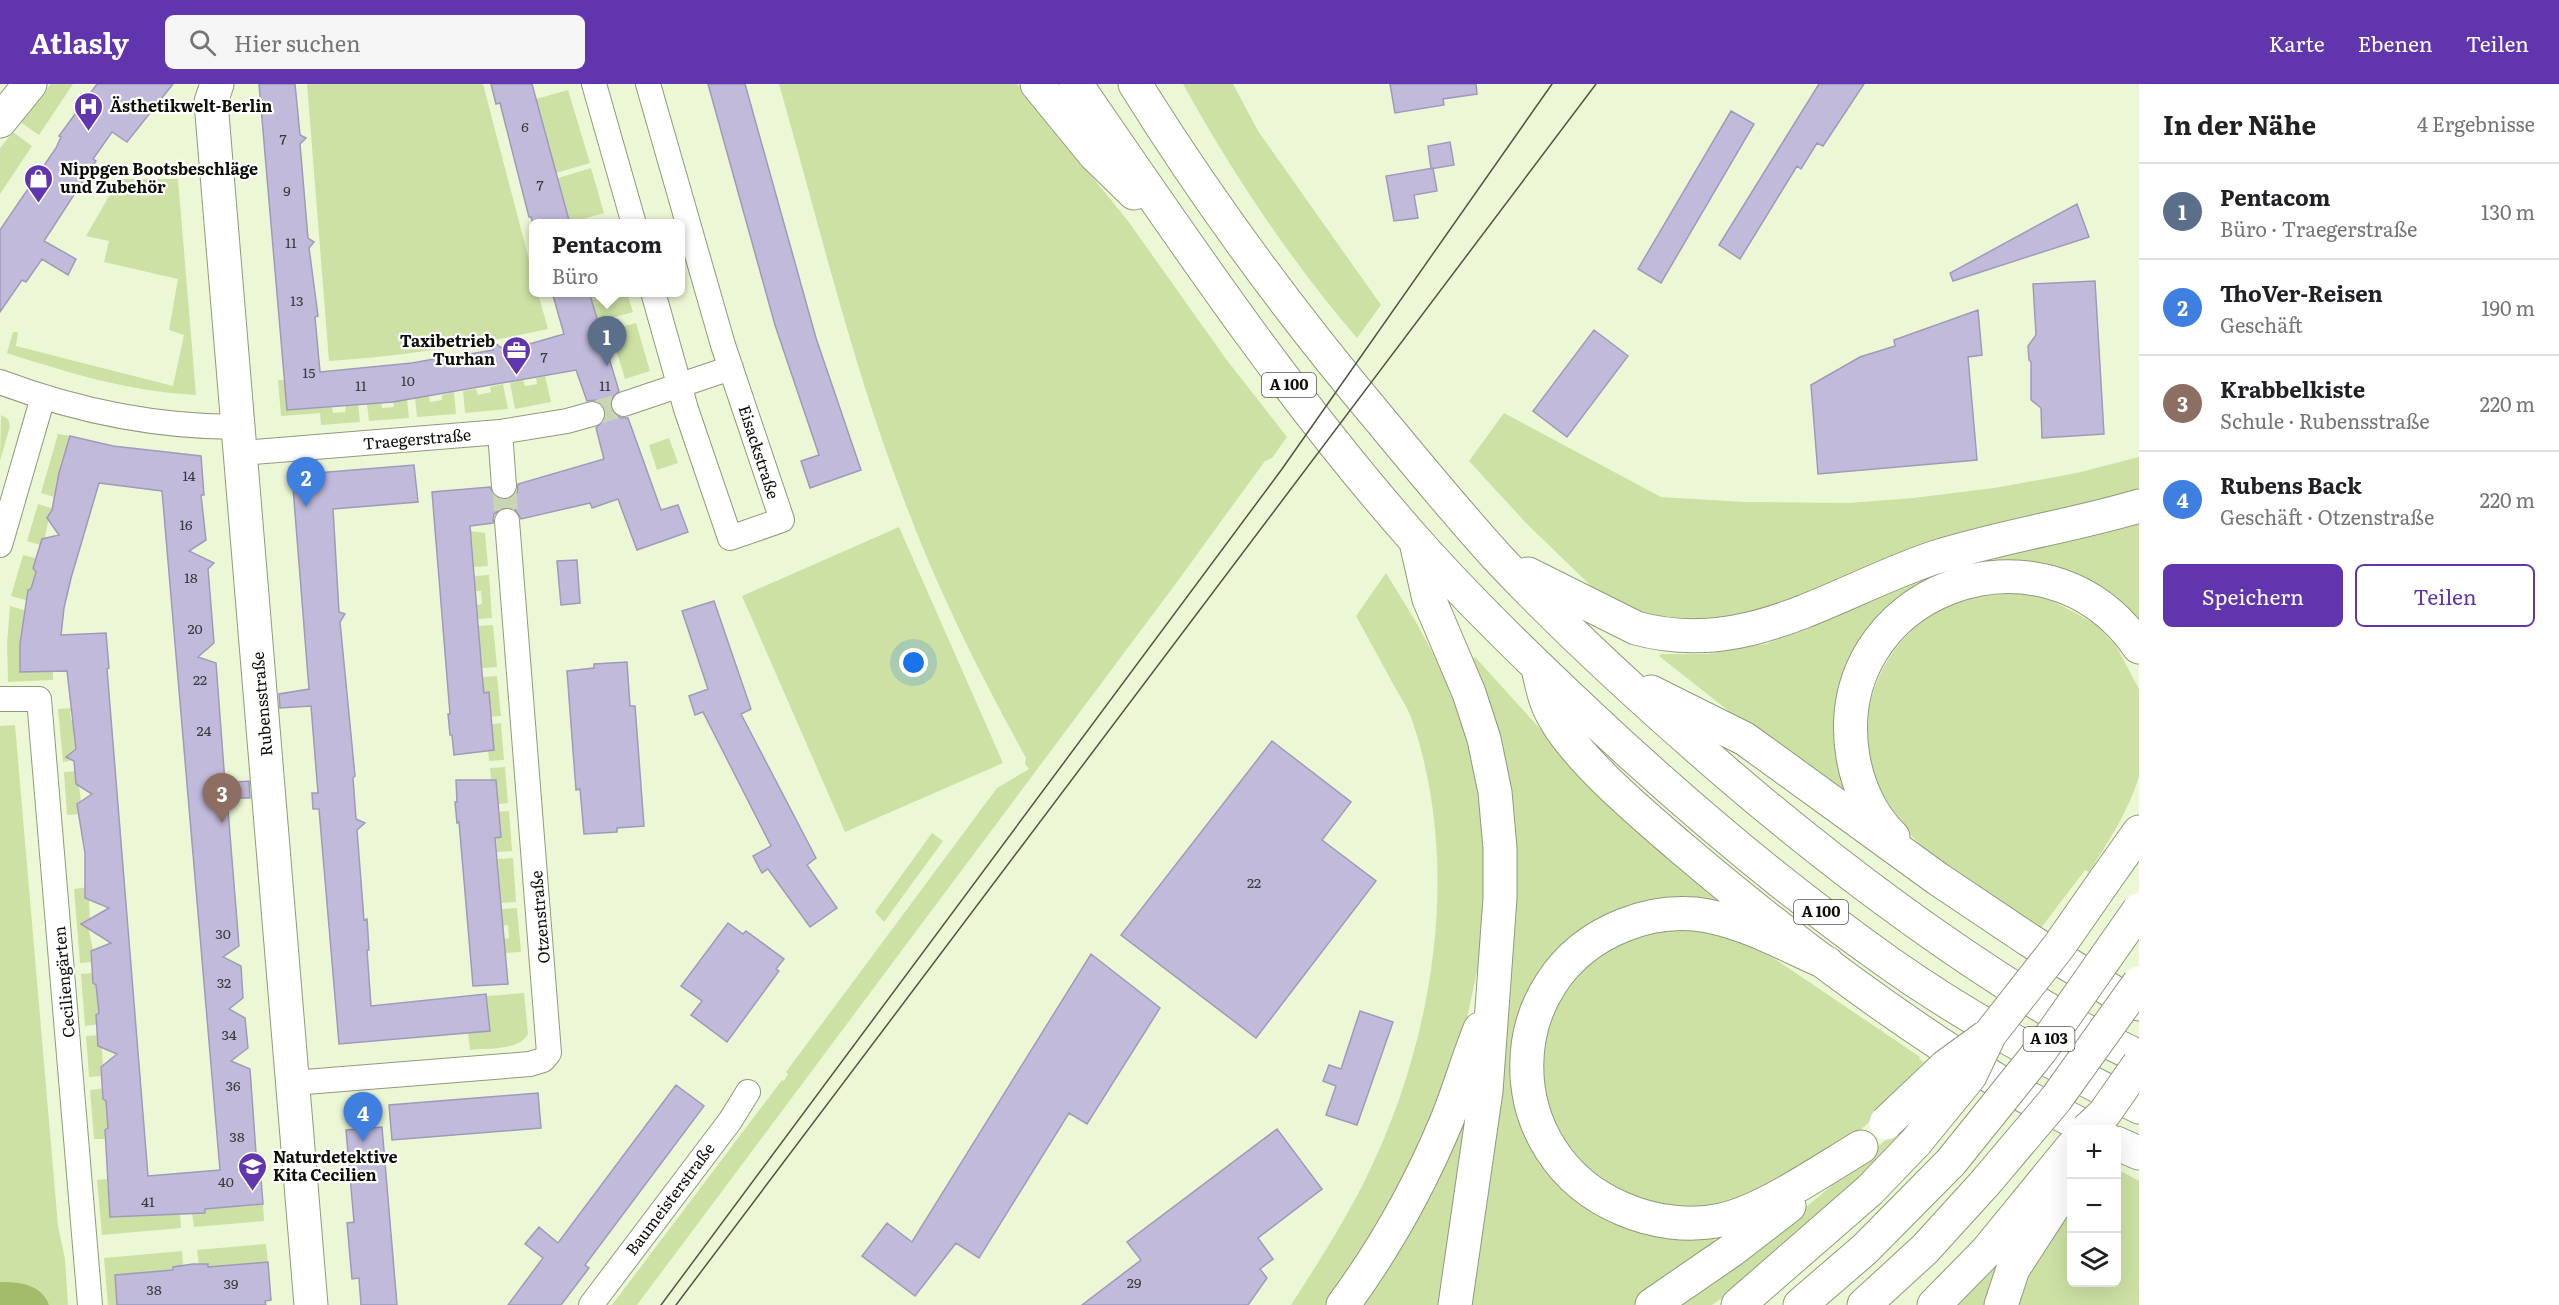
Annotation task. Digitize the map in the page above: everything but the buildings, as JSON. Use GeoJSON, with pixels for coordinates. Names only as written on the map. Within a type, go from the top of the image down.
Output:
{"type":"FeatureCollection","features":[{"type":"Feature","properties":{"kind":"main road"},"geometry":{"type":"LineString","coordinates":[[0,121],[30,84]]}},
{"type":"Feature","properties":{"kind":"main road"},"geometry":{"type":"LineString","coordinates":[[1037,84],[1124,185],[1171,222]]}},
{"type":"Feature","properties":{"kind":"main road","name":"A 100"},"geometry":{"type":"LineString","coordinates":[[1076,84],[1280,374],[1415,540],[1538,668],[1677,797],[1768,871],[1893,966],[2037,1056],[2139,1107]]}},
{"type":"Feature","properties":{"kind":"main road","name":"A 100"},"geometry":{"type":"LineString","coordinates":[[1135,84],[1155,117],[1271,285],[1327,358],[1438,491],[1500,560],[1614,672],[1672,726],[1802,837],[1915,923],[2059,1016],[2139,1057]]}},
{"type":"Feature","properties":{"kind":"main road"},"geometry":{"type":"LineString","coordinates":[[1147,84],[1155,117]]}},
{"type":"Feature","properties":{"kind":"main road","name":"Rubensstraße"},"geometry":{"type":"LineString","coordinates":[[210,90],[311,1305]]}},
{"type":"Feature","properties":{"kind":"main road"},"geometry":{"type":"LineString","coordinates":[[1500,560],[1636,627],[1656,633],[1691,637],[1720,636],[1764,626],[1935,558],[2139,506]]}},
{"type":"Feature","properties":{"kind":"main road"},"geometry":{"type":"LineString","coordinates":[[1415,540],[1429,599],[1469,693],[1482,731],[1495,792],[1501,875],[1486,1091],[1455,1305]]}},
{"type":"Feature","properties":{"kind":"main road"},"geometry":{"type":"LineString","coordinates":[[1938,879],[1888,832],[1874,813],[1856,771],[1850,725],[1853,701],[1867,663],[1887,632],[1920,603],[1957,583],[1993,576],[2016,576],[2037,579],[2077,592],[2109,614],[2139,647]]}},
{"type":"Feature","properties":{"kind":"main road"},"geometry":{"type":"LineString","coordinates":[[1538,668],[1545,700],[1566,736],[1654,824],[1721,881],[1793,940],[1931,1037],[2004,1085],[2091,1125]]}},
{"type":"Feature","properties":{"kind":"main road"},"geometry":{"type":"LineString","coordinates":[[1614,672],[1745,740],[1938,879],[2029,940],[2115,993],[2139,1004]]}},
{"type":"Feature","properties":{"kind":"main road"},"geometry":{"type":"LineString","coordinates":[[1738,1305],[1870,1190],[1916,1142],[1970,1076],[1990,1034],[2059,946],[2137,833]]}},
{"type":"Feature","properties":{"kind":"main road","name":"A 103"},"geometry":{"type":"LineString","coordinates":[[1800,1305],[1874,1241],[1950,1162],[2041,1050],[2139,910]]}},
{"type":"Feature","properties":{"kind":"main road"},"geometry":{"type":"LineString","coordinates":[[1827,963],[1728,921],[1702,915],[1665,914],[1638,920],[1611,930],[1588,943],[1566,964],[1547,988],[1539,1005],[1527,1046],[1526,1078],[1531,1106],[1541,1136],[1557,1161],[1578,1183],[1606,1202],[1638,1215],[1668,1222],[1720,1221],[1755,1209],[1861,1147]]}},
{"type":"Feature","properties":{"kind":"main road","name":"A 103"},"geometry":{"type":"LineString","coordinates":[[1864,1305],[1925,1250],[1985,1183],[2056,1099],[2139,982]]}},
{"type":"Feature","properties":{"kind":"main road"},"geometry":{"type":"LineString","coordinates":[[1343,1305],[1387,1239],[1420,1178],[1447,1118],[1491,999]]}},
{"type":"Feature","properties":{"kind":"main road"},"geometry":{"type":"LineString","coordinates":[[1652,1305],[1732,1250],[1828,1177],[1946,1066],[1990,1034]]}},
{"type":"Feature","properties":{"kind":"main road"},"geometry":{"type":"LineString","coordinates":[[2102,1125],[2139,1064]]}},
{"type":"Feature","properties":{"kind":"main road"},"geometry":{"type":"LineString","coordinates":[[2121,1142],[2139,1153]]}},
{"type":"Feature","properties":{"kind":"main road"},"geometry":{"type":"LineString","coordinates":[[2001,1305],[2034,1212],[2067,1156]]}},
{"type":"Feature","properties":{"kind":"main road"},"geometry":{"type":"LineString","coordinates":[[1934,1305],[1987,1251],[2071,1179]]}},
{"type":"Feature","properties":{"kind":"street"},"geometry":{"type":"LineString","coordinates":[[594,84],[633,219]]}},
{"type":"Feature","properties":{"kind":"street","name":"Eisackstraße"},"geometry":{"type":"LineString","coordinates":[[648,84],[731,368],[782,520],[730,538],[680,385],[654,297]]}},
{"type":"Feature","properties":{"kind":"street"},"geometry":{"type":"LineString","coordinates":[[624,404],[731,368]]}},
{"type":"Feature","properties":{"kind":"street","name":"Traegerstraße"},"geometry":{"type":"LineString","coordinates":[[0,382],[43,398],[127,418],[186,425],[240,440],[500,432],[567,421],[591,414]]}},
{"type":"Feature","properties":{"kind":"street"},"geometry":{"type":"LineString","coordinates":[[0,545],[43,398]]}},
{"type":"Feature","properties":{"kind":"street"},"geometry":{"type":"LineString","coordinates":[[500,432],[504,486]]}},
{"type":"Feature","properties":{"kind":"street","name":"Otzenstraße"},"geometry":{"type":"LineString","coordinates":[[293,1083],[530,1064],[543,1060],[549,1053],[507,521]]}},
{"type":"Feature","properties":{"kind":"street","name":"Ceciliengärten"},"geometry":{"type":"LineString","coordinates":[[0,699],[39,699],[90,1305]]}},
{"type":"Feature","properties":{"kind":"street","name":"Baumeisterstraße"},"geometry":{"type":"LineString","coordinates":[[591,1305],[730,1121],[748,1092]]}},
{"type":"Feature","properties":{"kind":"shaded area"},"geometry":{"type":"Polygon","coordinates":[[[51,84],[73,84],[39,135],[20,122],[51,84]]]}},
{"type":"Feature","properties":{"kind":"shaded area"},"geometry":{"type":"Polygon","coordinates":[[[307,84],[483,84],[529,260],[529,297],[539,297],[548,329],[439,349],[329,361],[307,84]]]}},
{"type":"Feature","properties":{"kind":"shaded area"},"geometry":{"type":"Polygon","coordinates":[[[779,84],[1017,84],[1128,221],[1226,359],[1287,437],[1272,458],[1265,461],[637,1305],[612,1305],[782,1080],[784,1081],[788,1074],[786,1072],[997,788],[1029,769],[1025,764],[1026,758],[947,602],[919,538],[887,454],[853,349],[779,84]]]}},
{"type":"Feature","properties":{"kind":"shaded area"},"geometry":{"type":"Polygon","coordinates":[[[1183,84],[1233,84],[1258,131],[1381,305],[1357,338],[1264,216],[1222,151],[1183,84]]]}},
{"type":"Feature","properties":{"kind":"shaded area"},"geometry":{"type":"Polygon","coordinates":[[[568,90],[590,163],[556,173],[536,99],[568,90]]]}},
{"type":"Feature","properties":{"kind":"shaded area"},"geometry":{"type":"Polygon","coordinates":[[[13,132],[32,146],[0,194],[0,148],[13,132]]]}},
{"type":"Feature","properties":{"kind":"shaded area"},"geometry":{"type":"Polygon","coordinates":[[[591,168],[604,213],[584,219],[569,219],[558,178],[591,168]]]}},
{"type":"Feature","properties":{"kind":"shaded area"},"geometry":{"type":"Polygon","coordinates":[[[119,179],[178,179],[196,395],[147,390],[100,380],[7,353],[13,332],[18,332],[16,346],[173,386],[184,335],[169,330],[178,279],[104,262],[109,241],[86,236],[119,179]]]}},
{"type":"Feature","properties":{"kind":"shaded area"},"geometry":{"type":"Polygon","coordinates":[[[590,297],[628,297],[633,312],[598,322],[590,297]]]}},
{"type":"Feature","properties":{"kind":"shaded area"},"geometry":{"type":"Polygon","coordinates":[[[636,323],[650,371],[625,379],[610,330],[636,323]]]}},
{"type":"Feature","properties":{"kind":"shaded area"},"geometry":{"type":"Polygon","coordinates":[[[545,376],[551,402],[515,409],[510,383],[523,380],[525,386],[537,384],[536,378],[545,376]]]}},
{"type":"Feature","properties":{"kind":"shaded area"},"geometry":{"type":"Polygon","coordinates":[[[278,380],[285,380],[287,410],[332,407],[333,413],[345,412],[346,406],[358,404],[360,422],[321,425],[320,413],[281,416],[278,380]]]}},
{"type":"Feature","properties":{"kind":"shaded area"},"geometry":{"type":"Polygon","coordinates":[[[503,384],[508,409],[465,413],[463,391],[476,389],[478,395],[491,392],[490,387],[503,384]]]}},
{"type":"Feature","properties":{"kind":"shaded area"},"geometry":{"type":"Polygon","coordinates":[[[454,392],[456,414],[417,417],[415,398],[429,396],[430,402],[442,400],[442,395],[454,392]]]}},
{"type":"Feature","properties":{"kind":"shaded area"},"geometry":{"type":"Polygon","coordinates":[[[407,399],[409,418],[369,421],[367,404],[381,402],[382,408],[394,407],[393,401],[407,399]]]}},
{"type":"Feature","properties":{"kind":"shaded area"},"geometry":{"type":"Polygon","coordinates":[[[1504,413],[1661,497],[1744,502],[1849,503],[1913,498],[1994,488],[2077,473],[2139,457],[2139,494],[1752,617],[1661,622],[1606,598],[1592,587],[1526,523],[1469,461],[1504,413]]]}},
{"type":"Feature","properties":{"kind":"shaded area"},"geometry":{"type":"Polygon","coordinates":[[[1,415],[8,419],[10,426],[0,461],[1,415]]]}},
{"type":"Feature","properties":{"kind":"shaded area"},"geometry":{"type":"Polygon","coordinates":[[[58,434],[70,436],[59,473],[64,475],[54,497],[41,493],[58,434]]]}},
{"type":"Feature","properties":{"kind":"shaded area"},"geometry":{"type":"Polygon","coordinates":[[[669,438],[678,463],[657,470],[649,445],[669,438]]]}},
{"type":"Feature","properties":{"kind":"shaded area"},"geometry":{"type":"Polygon","coordinates":[[[38,504],[54,509],[50,511],[45,538],[42,539],[40,545],[27,541],[38,504]]]}},
{"type":"Feature","properties":{"kind":"shaded area"},"geometry":{"type":"Polygon","coordinates":[[[2139,521],[2139,626],[2105,594],[2068,572],[2037,563],[1991,558],[2139,521]]]}},
{"type":"Feature","properties":{"kind":"shaded area"},"geometry":{"type":"Polygon","coordinates":[[[899,527],[1003,763],[845,832],[742,596],[899,527]]]}},
{"type":"Feature","properties":{"kind":"shaded area"},"geometry":{"type":"Polygon","coordinates":[[[471,531],[485,533],[488,566],[474,567],[471,531]]]}},
{"type":"Feature","properties":{"kind":"shaded area"},"geometry":{"type":"Polygon","coordinates":[[[23,555],[39,559],[34,561],[33,568],[36,572],[31,589],[28,590],[29,601],[11,596],[23,555]]]}},
{"type":"Feature","properties":{"kind":"shaded area"},"geometry":{"type":"Polygon","coordinates":[[[1386,573],[1447,680],[1465,727],[1487,830],[1482,948],[1466,1023],[1450,1075],[1401,1191],[1329,1305],[1291,1305],[1350,1209],[1390,1123],[1409,1068],[1424,1010],[1433,952],[1437,893],[1435,834],[1427,776],[1410,715],[1356,616],[1386,573]]]}},
{"type":"Feature","properties":{"kind":"shaded area"},"geometry":{"type":"Polygon","coordinates":[[[1938,573],[1911,588],[1883,612],[1857,649],[1844,802],[1659,656],[1661,654],[1708,654],[1766,644],[1818,624],[1893,589],[1938,573]]]}},
{"type":"Feature","properties":{"kind":"shaded area"},"geometry":{"type":"Polygon","coordinates":[[[489,575],[492,618],[478,619],[477,605],[482,604],[481,591],[476,591],[474,576],[489,575]]]}},
{"type":"Feature","properties":{"kind":"shaded area"},"geometry":{"type":"Polygon","coordinates":[[[1997,592],[2027,594],[2051,600],[2096,624],[2116,646],[2139,689],[2139,776],[2130,802],[2089,872],[2085,870],[2038,932],[1942,863],[1912,836],[1883,796],[1874,778],[1869,760],[1868,714],[1873,692],[1893,652],[1925,619],[1945,607],[1997,592]]]}},
{"type":"Feature","properties":{"kind":"shaded area"},"geometry":{"type":"Polygon","coordinates":[[[10,606],[27,611],[24,613],[23,621],[25,637],[20,637],[20,672],[53,672],[53,680],[8,682],[7,644],[10,606]]]}},
{"type":"Feature","properties":{"kind":"shaded area"},"geometry":{"type":"Polygon","coordinates":[[[493,625],[497,667],[482,668],[478,626],[493,625]]]}},
{"type":"Feature","properties":{"kind":"shaded area"},"geometry":{"type":"Polygon","coordinates":[[[1475,657],[1572,764],[1716,897],[1713,902],[1618,910],[1585,928],[1568,942],[1540,974],[1522,1010],[1513,1049],[1513,1089],[1523,1127],[1541,1163],[1567,1194],[1602,1218],[1616,1224],[1656,1233],[1713,1236],[1718,1246],[1634,1305],[1465,1305],[1507,997],[1471,661],[1475,657]]]}},
{"type":"Feature","properties":{"kind":"shaded area"},"geometry":{"type":"Polygon","coordinates":[[[497,676],[501,716],[486,717],[490,705],[489,693],[484,693],[483,677],[497,676]]]}},
{"type":"Feature","properties":{"kind":"shaded area"},"geometry":{"type":"Polygon","coordinates":[[[73,708],[70,712],[71,720],[74,722],[76,749],[74,760],[63,762],[58,709],[73,708]]]}},
{"type":"Feature","properties":{"kind":"shaded area"},"geometry":{"type":"Polygon","coordinates":[[[501,723],[504,760],[489,761],[486,725],[501,723]]]}},
{"type":"Feature","properties":{"kind":"shaded area"},"geometry":{"type":"Polygon","coordinates":[[[15,725],[58,1226],[65,1259],[68,1305],[0,1305],[0,726],[15,725]]]}},
{"type":"Feature","properties":{"kind":"shaded area"},"geometry":{"type":"Polygon","coordinates":[[[505,767],[508,803],[493,805],[497,794],[496,780],[491,780],[490,768],[505,767]]]}},
{"type":"Feature","properties":{"kind":"shaded area"},"geometry":{"type":"Polygon","coordinates":[[[78,771],[75,775],[81,801],[77,804],[78,812],[81,814],[67,815],[64,772],[78,771]]]}},
{"type":"Feature","properties":{"kind":"shaded area"},"geometry":{"type":"Polygon","coordinates":[[[509,811],[512,851],[497,852],[496,838],[501,837],[500,824],[494,812],[509,811]]]}},
{"type":"Feature","properties":{"kind":"shaded area"},"geometry":{"type":"Polygon","coordinates":[[[932,833],[943,841],[884,922],[875,912],[932,833]]]}},
{"type":"Feature","properties":{"kind":"shaded area"},"geometry":{"type":"Polygon","coordinates":[[[513,858],[516,902],[501,903],[498,859],[513,858]]]}},
{"type":"Feature","properties":{"kind":"shaded area"},"geometry":{"type":"Polygon","coordinates":[[[88,887],[90,919],[87,921],[93,950],[90,952],[91,960],[94,962],[80,963],[74,889],[88,887]]]}},
{"type":"Feature","properties":{"kind":"shaded area"},"geometry":{"type":"Polygon","coordinates":[[[517,908],[521,952],[505,953],[504,939],[509,938],[508,925],[503,926],[502,909],[517,908]]]}},
{"type":"Feature","properties":{"kind":"shaded area"},"geometry":{"type":"Polygon","coordinates":[[[1684,928],[1731,940],[1775,959],[1920,1057],[1919,1059],[1924,1062],[1872,1114],[1875,1117],[1841,1147],[1766,1192],[1705,1207],[1659,1206],[1609,1188],[1566,1149],[1543,1093],[1543,1040],[1557,1002],[1595,957],[1637,935],[1684,928]]]}},
{"type":"Feature","properties":{"kind":"shaded area"},"geometry":{"type":"Polygon","coordinates":[[[95,973],[92,975],[93,983],[96,985],[99,1013],[96,1015],[96,1022],[100,1024],[85,1026],[81,974],[95,973]]]}},
{"type":"Feature","properties":{"kind":"shaded area"},"geometry":{"type":"Polygon","coordinates":[[[524,993],[528,1034],[524,1039],[502,1048],[470,1050],[468,1033],[489,1031],[487,996],[524,993]]]}},
{"type":"Feature","properties":{"kind":"shaded area"},"geometry":{"type":"Polygon","coordinates":[[[101,1035],[103,1065],[100,1067],[101,1076],[89,1077],[86,1036],[101,1035]]]}},
{"type":"Feature","properties":{"kind":"shaded area"},"geometry":{"type":"Polygon","coordinates":[[[105,1088],[102,1091],[103,1099],[106,1101],[108,1128],[106,1139],[94,1139],[90,1090],[105,1088]]]}},
{"type":"Feature","properties":{"kind":"shaded area"},"geometry":{"type":"Polygon","coordinates":[[[1474,1106],[1445,1305],[1358,1305],[1456,1127],[1474,1106]]]}},
{"type":"Feature","properties":{"kind":"shaded area"},"geometry":{"type":"Polygon","coordinates":[[[1894,1133],[1902,1139],[1755,1273],[1712,1305],[1672,1305],[1786,1224],[1894,1133]]]}},
{"type":"Feature","properties":{"kind":"shaded area"},"geometry":{"type":"Polygon","coordinates":[[[2121,1171],[2139,1181],[2139,1305],[2016,1305],[2029,1272],[2067,1213],[2067,1287],[2121,1287],[2121,1171]]]}},
{"type":"Feature","properties":{"kind":"shaded area"},"geometry":{"type":"Polygon","coordinates":[[[107,1179],[110,1217],[180,1214],[181,1228],[102,1235],[97,1180],[107,1179]]]}},
{"type":"Feature","properties":{"kind":"shaded area"},"geometry":{"type":"Polygon","coordinates":[[[263,1204],[264,1221],[194,1227],[192,1213],[205,1213],[205,1209],[263,1204]]]}},
{"type":"Feature","properties":{"kind":"shaded area"},"geometry":{"type":"Polygon","coordinates":[[[266,1244],[268,1262],[208,1267],[208,1264],[199,1265],[197,1250],[266,1244]]]}},
{"type":"Feature","properties":{"kind":"shaded area"},"geometry":{"type":"Polygon","coordinates":[[[182,1251],[183,1266],[173,1270],[115,1275],[117,1305],[108,1305],[104,1258],[182,1251]]]}},
{"type":"Feature","properties":{"kind":"shaded area"},"geometry":{"type":"Polygon","coordinates":[[[2000,1263],[1985,1305],[1958,1305],[2000,1263]]]}},
{"type":"Feature","properties":{"kind":"shaded area"},"geometry":{"type":"Polygon","coordinates":[[[0,1282],[35,1288],[49,1305],[0,1305],[0,1282]]]}},
{"type":"Feature","properties":{"kind":"tunnel"},"geometry":{"type":"LineString","coordinates":[[592,414],[624,404]]}},
{"type":"Feature","properties":{"kind":"tunnel"},"geometry":{"type":"LineString","coordinates":[[504,486],[507,521]]}},
{"type":"Feature","properties":{"kind":"tram line"},"geometry":{"type":"LineString","coordinates":[[661,1305],[1282,469],[1552,84]]}},
{"type":"Feature","properties":{"kind":"tram line"},"geometry":{"type":"LineString","coordinates":[[676,1305],[1596,84]]}},
{"type":"Feature","properties":{"kind":"place","name":"Ästhetikwelt-Berlin"},"geometry":{"type":"Point","coordinates":[89,132]}},
{"type":"Feature","properties":{"kind":"place","name":"Nippgen Bootsbeschläge und Zubehör"},"geometry":{"type":"Point","coordinates":[39,204]}},
{"type":"Feature","properties":{"kind":"place","name":"Pentacom"},"geometry":{"type":"Point","coordinates":[607,366]}},
{"type":"Feature","properties":{"kind":"place","name":"Taxibetrieb Turhan"},"geometry":{"type":"Point","coordinates":[516,376]}},
{"type":"Feature","properties":{"kind":"place","name":"ThoVer-Reisen"},"geometry":{"type":"Point","coordinates":[306,507]}},
{"type":"Feature","properties":{"kind":"place","name":"Krabbelkiste"},"geometry":{"type":"Point","coordinates":[222,823]}},
{"type":"Feature","properties":{"kind":"place","name":"Rubens Back"},"geometry":{"type":"Point","coordinates":[363,1142]}},
{"type":"Feature","properties":{"kind":"place","name":"Naturdetektive Kita Cecilien"},"geometry":{"type":"Point","coordinates":[252,1192]}}]}
